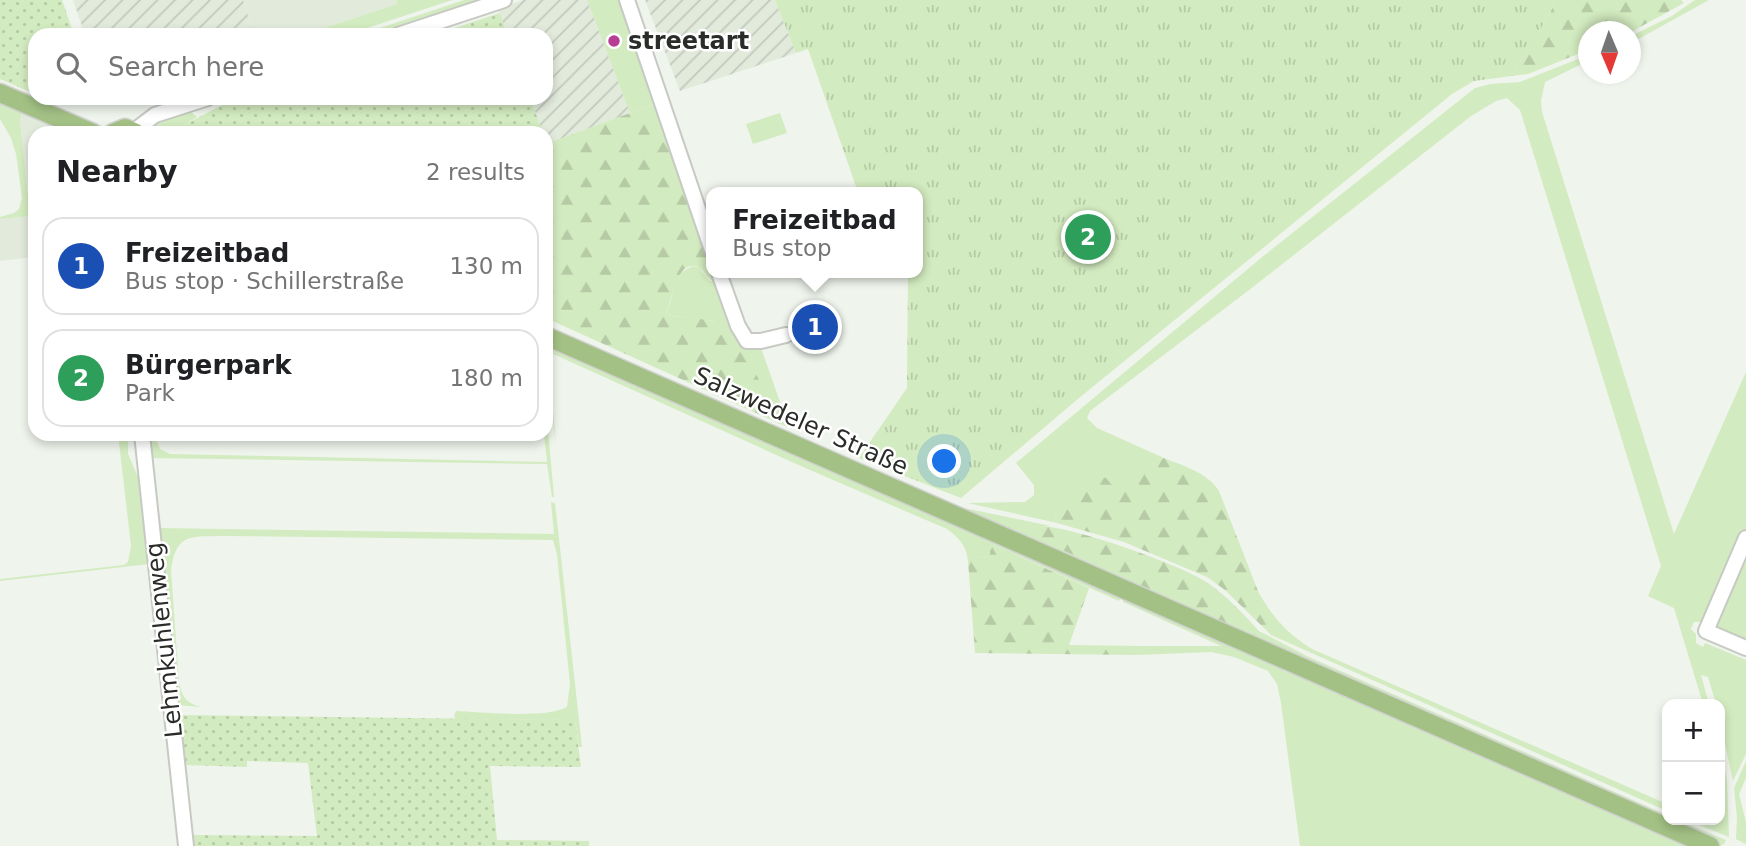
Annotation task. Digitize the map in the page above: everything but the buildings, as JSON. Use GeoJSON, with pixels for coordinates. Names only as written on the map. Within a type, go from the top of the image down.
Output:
{"type":"FeatureCollection","features":[{"type":"Feature","properties":{"kind":"main road"},"geometry":{"type":"LineString","coordinates":[[0,93],[77,126]]}},
{"type":"Feature","properties":{"kind":"main road","name":"Salzwedeler Straße"},"geometry":{"type":"LineString","coordinates":[[553,339],[1710,846]]}},
{"type":"Feature","properties":{"kind":"street"},"geometry":{"type":"LineString","coordinates":[[419,28],[504,0]]}},
{"type":"Feature","properties":{"kind":"street"},"geometry":{"type":"LineString","coordinates":[[627,0],[706,232]]}},
{"type":"Feature","properties":{"kind":"street"},"geometry":{"type":"LineString","coordinates":[[142,126],[155,115],[186,105]]}},
{"type":"Feature","properties":{"kind":"street"},"geometry":{"type":"LineString","coordinates":[[721,278],[738,326],[747,341],[761,341],[786,335]]}},
{"type":"Feature","properties":{"kind":"street","name":"Lehmkuhlenweg"},"geometry":{"type":"LineString","coordinates":[[143,441],[186,846]]}},
{"type":"Feature","properties":{"kind":"street"},"geometry":{"type":"LineString","coordinates":[[1746,538],[1706,631],[1746,649]]}},
{"type":"Feature","properties":{"kind":"shaded area"},"geometry":{"type":"Polygon","coordinates":[[[73,0],[243,0],[252,28],[83,28],[73,0]]]}},
{"type":"Feature","properties":{"kind":"shaded area"},"geometry":{"type":"Polygon","coordinates":[[[243,0],[396,0],[397,4],[324,28],[252,28],[243,0]]]}},
{"type":"Feature","properties":{"kind":"shaded area"},"geometry":{"type":"Polygon","coordinates":[[[523,0],[587,0],[630,113],[553,142],[553,126],[540,126],[533,105],[553,105],[553,28],[505,28],[498,8],[523,0]]]}},
{"type":"Feature","properties":{"kind":"shaded area"},"geometry":{"type":"Polygon","coordinates":[[[645,0],[775,0],[796,53],[680,91],[645,0]]]}},
{"type":"Feature","properties":{"kind":"shaded area"},"geometry":{"type":"Polygon","coordinates":[[[22,112],[53,126],[28,126],[28,197],[20,119],[22,112]]]}},
{"type":"Feature","properties":{"kind":"shaded area"},"geometry":{"type":"Polygon","coordinates":[[[28,216],[28,258],[0,261],[0,219],[28,216]]]}},
{"type":"Feature","properties":{"kind":"green space"},"geometry":{"type":"Polygon","coordinates":[[[0,0],[62,0],[72,28],[28,28],[28,91],[0,79],[0,0]]]}},
{"type":"Feature","properties":{"kind":"green space"},"geometry":{"type":"Polygon","coordinates":[[[396,0],[452,0],[367,28],[324,28],[397,4],[396,0]]]}},
{"type":"Feature","properties":{"kind":"green space"},"geometry":{"type":"Polygon","coordinates":[[[464,0],[485,0],[400,28],[380,28],[464,0]]]}},
{"type":"Feature","properties":{"kind":"green space"},"geometry":{"type":"Polygon","coordinates":[[[587,0],[622,0],[657,103],[630,113],[587,0]]]}},
{"type":"Feature","properties":{"kind":"green space"},"geometry":{"type":"Polygon","coordinates":[[[775,0],[1556,0],[1511,76],[1474,81],[1452,94],[1079,398],[961,498],[859,458],[907,388],[908,278],[923,278],[923,187],[856,187],[808,49],[796,53],[775,0]]]}},
{"type":"Feature","properties":{"kind":"green space"},"geometry":{"type":"Polygon","coordinates":[[[1556,0],[1681,0],[1684,3],[1641,27],[1641,21],[1578,21],[1578,54],[1528,74],[1511,76],[1556,0]]]}},
{"type":"Feature","properties":{"kind":"green space"},"geometry":{"type":"Polygon","coordinates":[[[1695,0],[1709,0],[1641,37],[1641,31],[1672,16],[1695,0]]]}},
{"type":"Feature","properties":{"kind":"green space"},"geometry":{"type":"Polygon","coordinates":[[[500,13],[505,28],[454,28],[500,13]]]}},
{"type":"Feature","properties":{"kind":"green space"},"geometry":{"type":"Polygon","coordinates":[[[1578,59],[1578,66],[1545,82],[1541,100],[1542,112],[1674,534],[1746,372],[1746,528],[1706,618],[1701,622],[1694,622],[1691,629],[1696,634],[1696,643],[1703,647],[1705,643],[1746,660],[1746,754],[1733,781],[1725,744],[1725,699],[1715,699],[1708,677],[1701,675],[1708,699],[1701,699],[1674,608],[1648,596],[1661,566],[1520,110],[1507,98],[1496,101],[1471,116],[1090,411],[1087,418],[1097,428],[1164,458],[1120,482],[1081,483],[1055,514],[1057,523],[968,503],[1025,502],[1034,495],[1034,485],[1016,463],[1261,258],[1475,88],[1520,82],[1578,59]]]}},
{"type":"Feature","properties":{"kind":"green space"},"geometry":{"type":"Polygon","coordinates":[[[0,103],[22,112],[20,120],[28,216],[0,219],[19,209],[22,198],[16,154],[11,138],[0,119],[0,103]]]}},
{"type":"Feature","properties":{"kind":"green space"},"geometry":{"type":"Polygon","coordinates":[[[657,103],[706,247],[706,274],[698,267],[685,269],[676,283],[665,315],[711,321],[724,325],[734,333],[747,353],[762,386],[780,402],[787,427],[553,321],[553,141],[657,103]]]}},
{"type":"Feature","properties":{"kind":"green space"},"geometry":{"type":"Polygon","coordinates":[[[222,105],[533,105],[540,126],[184,126],[222,105]]]}},
{"type":"Feature","properties":{"kind":"green space"},"geometry":{"type":"Polygon","coordinates":[[[190,111],[197,117],[184,126],[156,126],[190,111]]]}},
{"type":"Feature","properties":{"kind":"green space"},"geometry":{"type":"Polygon","coordinates":[[[780,113],[787,133],[753,144],[746,124],[780,113]]]}},
{"type":"Feature","properties":{"kind":"green space"},"geometry":{"type":"Polygon","coordinates":[[[693,266],[699,268],[710,281],[717,281],[735,334],[713,321],[665,315],[676,280],[693,266]]]}},
{"type":"Feature","properties":{"kind":"green space"},"geometry":{"type":"Polygon","coordinates":[[[739,341],[751,348],[761,348],[780,402],[760,383],[739,341]]]}},
{"type":"Feature","properties":{"kind":"green space"},"geometry":{"type":"Polygon","coordinates":[[[553,348],[1122,594],[1119,601],[994,545],[990,556],[968,561],[961,542],[947,529],[553,354],[553,348]]]}},
{"type":"Feature","properties":{"kind":"green space"},"geometry":{"type":"Polygon","coordinates":[[[119,441],[128,441],[128,454],[141,484],[149,564],[0,581],[124,565],[128,562],[131,546],[119,441]]]}},
{"type":"Feature","properties":{"kind":"green space"},"geometry":{"type":"Polygon","coordinates":[[[148,441],[157,441],[160,449],[170,454],[547,462],[545,441],[549,441],[554,497],[547,464],[149,458],[148,441]]]}},
{"type":"Feature","properties":{"kind":"green space"},"geometry":{"type":"Polygon","coordinates":[[[1164,458],[1201,474],[1219,491],[1272,627],[1270,630],[1265,629],[1225,590],[1207,577],[1124,542],[1057,523],[1055,514],[1058,497],[1093,475],[1106,478],[1111,484],[1164,458]]]}},
{"type":"Feature","properties":{"kind":"green space"},"geometry":{"type":"Polygon","coordinates":[[[551,502],[555,503],[582,747],[579,747],[575,720],[456,719],[454,716],[456,711],[530,714],[558,711],[567,707],[570,684],[557,554],[553,540],[226,536],[188,539],[177,548],[171,570],[179,683],[186,699],[201,707],[177,705],[156,530],[554,534],[551,502]]]}},
{"type":"Feature","properties":{"kind":"green space"},"geometry":{"type":"Polygon","coordinates":[[[964,508],[1051,526],[1040,526],[1262,636],[1259,631],[1307,656],[1662,813],[1662,821],[962,513],[964,508]]]}},
{"type":"Feature","properties":{"kind":"green space"},"geometry":{"type":"Polygon","coordinates":[[[1040,526],[1100,539],[1195,575],[1229,600],[1262,636],[1260,639],[1038,539],[1034,529],[1040,526]]]}},
{"type":"Feature","properties":{"kind":"green space"},"geometry":{"type":"Polygon","coordinates":[[[994,545],[1089,588],[1069,645],[1140,646],[1137,655],[975,653],[968,561],[990,556],[994,545]]]}},
{"type":"Feature","properties":{"kind":"green space"},"geometry":{"type":"Polygon","coordinates":[[[1746,549],[1746,644],[1714,627],[1746,549]]]}},
{"type":"Feature","properties":{"kind":"green space"},"geometry":{"type":"Polygon","coordinates":[[[1259,593],[1282,625],[1312,649],[1662,802],[1662,809],[1271,635],[1265,629],[1270,630],[1259,593]]]}},
{"type":"Feature","properties":{"kind":"green space"},"geometry":{"type":"Polygon","coordinates":[[[1126,596],[1277,662],[1285,672],[1300,672],[1694,846],[1300,846],[1281,703],[1277,684],[1268,671],[1234,657],[1211,652],[1137,655],[1140,646],[1221,646],[1123,602],[1126,596]]]}},
{"type":"Feature","properties":{"kind":"green space"},"geometry":{"type":"Polygon","coordinates":[[[180,715],[575,720],[581,767],[490,766],[497,840],[589,841],[589,846],[193,846],[192,835],[317,836],[308,763],[247,761],[247,767],[185,765],[180,715]]]}},
{"type":"Feature","properties":{"kind":"green space"},"geometry":{"type":"Polygon","coordinates":[[[1746,761],[1746,778],[1739,794],[1746,822],[1746,844],[1736,839],[1734,788],[1746,761]]]}},
{"type":"Feature","properties":{"kind":"green space"},"geometry":{"type":"Polygon","coordinates":[[[1725,770],[1727,781],[1729,837],[1699,825],[1725,825],[1725,770]]]}},
{"type":"Feature","properties":{"kind":"green space"},"geometry":{"type":"Polygon","coordinates":[[[1672,825],[1691,825],[1726,840],[1720,846],[1672,825]]]}},
{"type":"Feature","properties":{"kind":"place","name":"streetart"},"geometry":{"type":"Point","coordinates":[614,41]}},
{"type":"Feature","properties":{"kind":"place","name":"Bürgerpark"},"geometry":{"type":"Point","coordinates":[1088,237]}},
{"type":"Feature","properties":{"kind":"place","name":"Freizeitbad"},"geometry":{"type":"Point","coordinates":[815,327]}}]}
